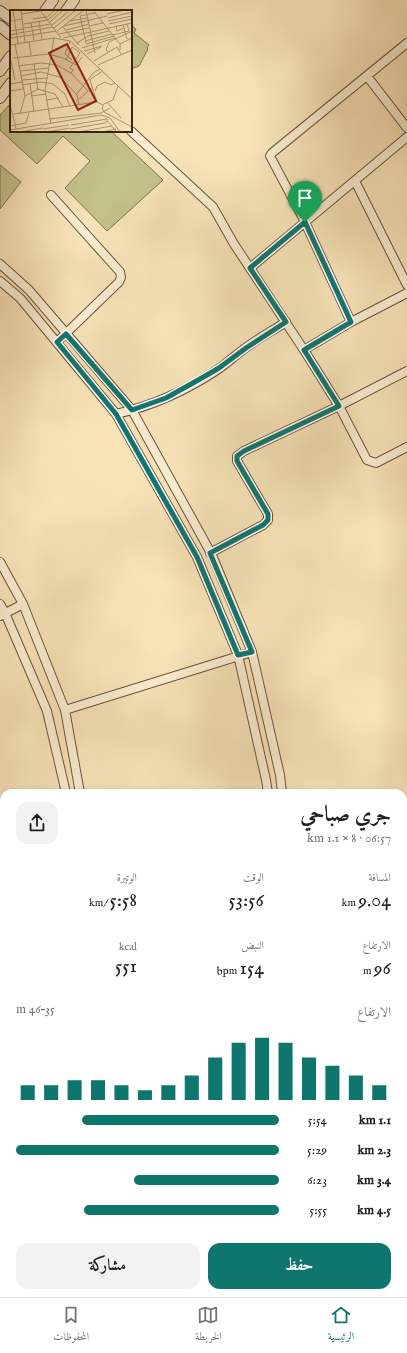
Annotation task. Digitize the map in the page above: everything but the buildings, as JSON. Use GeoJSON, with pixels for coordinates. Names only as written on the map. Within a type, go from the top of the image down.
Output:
{"type":"FeatureCollection","features":[{"type":"Feature","properties":{"kind":"street"},"geometry":{"type":"LineString","coordinates":[[46,10],[53,0]]}},
{"type":"Feature","properties":{"kind":"street"},"geometry":{"type":"LineString","coordinates":[[67,10],[74,0]]}},
{"type":"Feature","properties":{"kind":"street"},"geometry":{"type":"LineString","coordinates":[[0,11],[10,18]]}},
{"type":"Feature","properties":{"kind":"street"},"geometry":{"type":"LineString","coordinates":[[0,26],[10,34]]}},
{"type":"Feature","properties":{"kind":"street"},"geometry":{"type":"LineString","coordinates":[[351,322],[305,222],[270,156],[407,43]]}},
{"type":"Feature","properties":{"kind":"street"},"geometry":{"type":"LineString","coordinates":[[0,71],[10,57]]}},
{"type":"Feature","properties":{"kind":"street"},"geometry":{"type":"LineString","coordinates":[[367,76],[407,128]]}},
{"type":"Feature","properties":{"kind":"street"},"geometry":{"type":"LineString","coordinates":[[0,98],[10,84]]}},
{"type":"Feature","properties":{"kind":"street"},"geometry":{"type":"LineString","coordinates":[[132,132],[213,207],[234,244],[286,322],[339,406],[367,460],[376,463],[407,447]]}},
{"type":"Feature","properties":{"kind":"street"},"geometry":{"type":"LineString","coordinates":[[250,268],[407,137]]}},
{"type":"Feature","properties":{"kind":"street"},"geometry":{"type":"LineString","coordinates":[[355,181],[407,285]]}},
{"type":"Feature","properties":{"kind":"street"},"geometry":{"type":"LineString","coordinates":[[51,195],[120,272],[121,275],[120,282],[57,342]]}},
{"type":"Feature","properties":{"kind":"street"},"geometry":{"type":"LineString","coordinates":[[0,264],[29,290],[132,410],[210,553],[252,652],[280,774],[282,789]]}},
{"type":"Feature","properties":{"kind":"street"},"geometry":{"type":"LineString","coordinates":[[0,281],[20,298],[116,414],[197,557],[238,655],[267,789]]}},
{"type":"Feature","properties":{"kind":"street"},"geometry":{"type":"LineString","coordinates":[[304,350],[351,322],[407,293]]}},
{"type":"Feature","properties":{"kind":"street"},"geometry":{"type":"LineString","coordinates":[[116,414],[166,398],[219,368],[246,348],[286,322]]}},
{"type":"Feature","properties":{"kind":"street"},"geometry":{"type":"LineString","coordinates":[[210,553],[263,525],[268,520],[268,514],[237,461],[237,456],[244,451],[339,406],[407,371]]}},
{"type":"Feature","properties":{"kind":"street"},"geometry":{"type":"LineString","coordinates":[[0,562],[23,604],[65,710],[79,789]]}},
{"type":"Feature","properties":{"kind":"street"},"geometry":{"type":"LineString","coordinates":[[0,604],[3,614],[47,711],[65,789]]}},
{"type":"Feature","properties":{"kind":"street"},"geometry":{"type":"LineString","coordinates":[[3,614],[23,604]]}},
{"type":"Feature","properties":{"kind":"street"},"geometry":{"type":"LineString","coordinates":[[65,710],[238,655],[252,652]]}},
{"type":"Feature","properties":{"kind":"street"},"geometry":{"type":"LineString","coordinates":[[265,774],[280,774]]}},
{"type":"Feature","properties":{"kind":"shaded area"},"geometry":{"type":"Polygon","coordinates":[[[132,26],[136,29],[134,33],[149,45],[139,66],[132,69],[132,26]]]}},
{"type":"Feature","properties":{"kind":"shaded area"},"geometry":{"type":"Polygon","coordinates":[[[10,104],[10,132],[112,132],[163,180],[107,231],[65,188],[90,161],[63,136],[37,164],[0,130],[0,115],[10,104]]]}},
{"type":"Feature","properties":{"kind":"shaded area"},"geometry":{"type":"Polygon","coordinates":[[[0,165],[21,182],[0,209],[0,165]]]}},
{"type":"Feature","properties":{"kind":"route"},"geometry":{"type":"LineString","coordinates":[[305,222],[351,322],[304,350],[339,406],[244,451],[237,456],[237,461],[268,514],[268,520],[263,525],[210,553],[252,652],[238,655],[197,557],[116,414],[57,342],[66,334],[132,410],[166,398],[219,368],[246,348],[286,322],[250,268],[305,222]]}}]}
